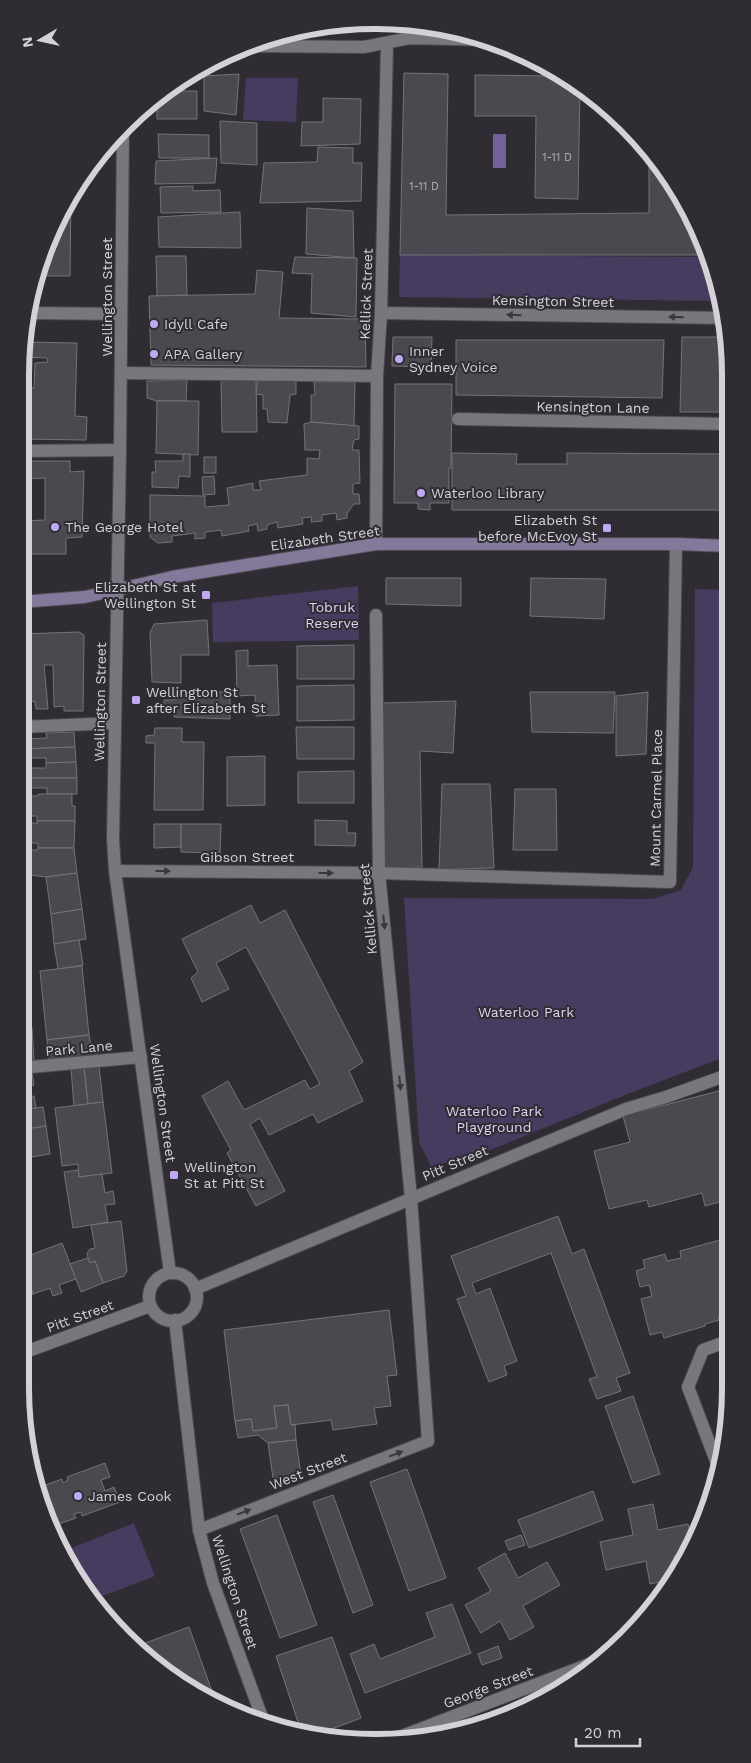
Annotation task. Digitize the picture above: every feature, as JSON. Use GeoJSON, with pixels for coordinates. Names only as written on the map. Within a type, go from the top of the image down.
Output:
{"type":"FeatureCollection","features":[{"type":"Feature","properties":{"kind":"main road","name":"Elizabeth Street"},"geometry":{"type":"LineString","coordinates":[[29,602],[75,599],[172,577],[376,544],[676,544],[722,546]]}},
{"type":"Feature","properties":{"kind":"street"},"geometry":{"type":"LineString","coordinates":[[267,46],[364,47],[410,38],[458,39]]}},
{"type":"Feature","properties":{"kind":"street","name":"Kellick Street"},"geometry":{"type":"LineString","coordinates":[[376,544],[377,376],[381,313],[387,44]]}},
{"type":"Feature","properties":{"kind":"street","name":"Wellington Street"},"geometry":{"type":"LineString","coordinates":[[123,138],[120,450],[113,839],[115,870],[170,1273]]}},
{"type":"Feature","properties":{"kind":"street"},"geometry":{"type":"LineString","coordinates":[[34,312],[121,314]]}},
{"type":"Feature","properties":{"kind":"street","name":"Kensington Street"},"geometry":{"type":"LineString","coordinates":[[381,313],[717,318]]}},
{"type":"Feature","properties":{"kind":"street"},"geometry":{"type":"LineString","coordinates":[[121,373],[377,376]]}},
{"type":"Feature","properties":{"kind":"street","name":"Kensington Lane"},"geometry":{"type":"LineString","coordinates":[[458,419],[722,424]]}},
{"type":"Feature","properties":{"kind":"street"},"geometry":{"type":"LineString","coordinates":[[29,451],[120,450]]}},
{"type":"Feature","properties":{"kind":"street","name":"Mount Carmel Place"},"geometry":{"type":"LineString","coordinates":[[379,873],[670,882],[676,544]]}},
{"type":"Feature","properties":{"kind":"street","name":"Kellick Street"},"geometry":{"type":"LineString","coordinates":[[376,615],[379,873],[411,1198],[428,1441]]}},
{"type":"Feature","properties":{"kind":"street"},"geometry":{"type":"LineString","coordinates":[[29,727],[115,723]]}},
{"type":"Feature","properties":{"kind":"street","name":"Gibson Street"},"geometry":{"type":"LineString","coordinates":[[115,870],[379,873]]}},
{"type":"Feature","properties":{"kind":"street","name":"Park Lane"},"geometry":{"type":"LineString","coordinates":[[29,1067],[142,1057]]}},
{"type":"Feature","properties":{"kind":"street","name":"Pitt Street"},"geometry":{"type":"LineString","coordinates":[[195,1289],[626,1108],[666,1097],[722,1077]]}},
{"type":"Feature","properties":{"kind":"street"},"geometry":{"type":"LineString","coordinates":[[170,1273],[185,1277],[195,1289],[196,1303],[182,1319],[167,1320],[160,1317],[150,1306],[149,1298],[152,1284],[157,1279],[170,1273]]}},
{"type":"Feature","properties":{"kind":"street","name":"Pitt Street"},"geometry":{"type":"LineString","coordinates":[[29,1351],[150,1306]]}},
{"type":"Feature","properties":{"kind":"street","name":"Wellington Street"},"geometry":{"type":"LineString","coordinates":[[175,1320],[199,1530],[213,1583],[262,1715]]}},
{"type":"Feature","properties":{"kind":"street"},"geometry":{"type":"LineString","coordinates":[[715,1458],[688,1387],[703,1350],[722,1343]]}},
{"type":"Feature","properties":{"kind":"street","name":"West Street"},"geometry":{"type":"LineString","coordinates":[[199,1530],[428,1441]]}},
{"type":"Feature","properties":{"kind":"street","name":"George Street"},"geometry":{"type":"LineString","coordinates":[[412,1732],[581,1667]]}},
{"type":"Feature","properties":{"kind":"green space"},"geometry":{"type":"Polygon","coordinates":[[[246,78],[298,78],[296,122],[243,120],[246,78]]]}},
{"type":"Feature","properties":{"kind":"green space"},"geometry":{"type":"Polygon","coordinates":[[[400,255],[701,257],[714,301],[399,297],[400,255]]]}},
{"type":"Feature","properties":{"kind":"green space","name":"Tobruk Reserve"},"geometry":{"type":"Polygon","coordinates":[[[358,586],[359,640],[213,642],[212,603],[358,586]]]}},
{"type":"Feature","properties":{"kind":"green space","name":"Waterloo Park"},"geometry":{"type":"Polygon","coordinates":[[[695,589],[722,590],[722,1058],[473,1157],[431,1166],[419,1142],[404,898],[653,899],[681,890],[693,867],[695,589]]]}},
{"type":"Feature","properties":{"kind":"green space"},"geometry":{"type":"Polygon","coordinates":[[[134,1523],[155,1576],[99,1597],[69,1549],[134,1523]]]}},
{"type":"Feature","properties":{"kind":"shaded area"},"geometry":{"type":"Polygon","coordinates":[[[493,134],[506,134],[506,168],[493,168],[493,134]]]}},
{"type":"Feature","properties":{"kind":"building"},"geometry":{"type":"Polygon","coordinates":[[[404,73],[448,74],[446,215],[649,213],[649,162],[676,202],[700,254],[700,255],[400,255],[404,73]]]}},
{"type":"Feature","properties":{"kind":"building"},"geometry":{"type":"Polygon","coordinates":[[[239,74],[236,115],[204,111],[204,76],[239,74]]]}},
{"type":"Feature","properties":{"kind":"building"},"geometry":{"type":"Polygon","coordinates":[[[475,75],[550,76],[580,95],[578,199],[535,198],[536,116],[475,116],[475,75]]]}},
{"type":"Feature","properties":{"kind":"building"},"geometry":{"type":"Polygon","coordinates":[[[177,91],[197,91],[197,119],[157,119],[157,106],[164,100],[177,91]]]}},
{"type":"Feature","properties":{"kind":"building"},"geometry":{"type":"Polygon","coordinates":[[[323,98],[361,99],[360,144],[301,146],[302,122],[323,122],[323,98]]]}},
{"type":"Feature","properties":{"kind":"building"},"geometry":{"type":"Polygon","coordinates":[[[220,121],[257,123],[257,165],[221,163],[220,121]]]}},
{"type":"Feature","properties":{"kind":"building"},"geometry":{"type":"Polygon","coordinates":[[[158,134],[209,135],[209,158],[159,158],[158,134]]]}},
{"type":"Feature","properties":{"kind":"building"},"geometry":{"type":"Polygon","coordinates":[[[318,147],[353,148],[353,163],[362,163],[361,201],[260,203],[264,163],[317,162],[318,147]]]}},
{"type":"Feature","properties":{"kind":"building"},"geometry":{"type":"Polygon","coordinates":[[[217,158],[215,183],[155,184],[156,161],[217,158]]]}},
{"type":"Feature","properties":{"kind":"building"},"geometry":{"type":"Polygon","coordinates":[[[193,186],[193,191],[220,190],[221,212],[161,213],[160,187],[193,186]]]}},
{"type":"Feature","properties":{"kind":"building"},"geometry":{"type":"Polygon","coordinates":[[[307,208],[353,211],[354,258],[306,254],[307,208]]]}},
{"type":"Feature","properties":{"kind":"building"},"geometry":{"type":"Polygon","coordinates":[[[71,210],[70,276],[44,276],[55,243],[71,210]]]}},
{"type":"Feature","properties":{"kind":"building"},"geometry":{"type":"Polygon","coordinates":[[[240,212],[241,248],[159,247],[158,217],[240,212]]]}},
{"type":"Feature","properties":{"kind":"building"},"geometry":{"type":"Polygon","coordinates":[[[156,256],[186,256],[187,295],[157,296],[156,256]]]}},
{"type":"Feature","properties":{"kind":"building"},"geometry":{"type":"Polygon","coordinates":[[[295,257],[357,258],[356,317],[311,313],[312,274],[292,273],[295,257]]]}},
{"type":"Feature","properties":{"kind":"building"},"geometry":{"type":"Polygon","coordinates":[[[257,270],[283,272],[279,318],[365,319],[366,367],[151,365],[149,296],[255,294],[257,270]]]}},
{"type":"Feature","properties":{"kind":"building"},"geometry":{"type":"Polygon","coordinates":[[[393,337],[432,337],[431,367],[392,366],[393,337]]]}},
{"type":"Feature","properties":{"kind":"building"},"geometry":{"type":"Polygon","coordinates":[[[682,337],[720,337],[722,353],[722,412],[680,412],[682,337]]]}},
{"type":"Feature","properties":{"kind":"building"},"geometry":{"type":"Polygon","coordinates":[[[456,340],[664,340],[662,398],[456,395],[456,340]]]}},
{"type":"Feature","properties":{"kind":"building"},"geometry":{"type":"Polygon","coordinates":[[[30,342],[77,343],[75,416],[87,417],[86,440],[29,439],[29,388],[34,388],[35,363],[48,362],[47,358],[29,357],[30,342]]]}},
{"type":"Feature","properties":{"kind":"building"},"geometry":{"type":"Polygon","coordinates":[[[221,379],[256,379],[257,432],[222,432],[221,379]]]}},
{"type":"Feature","properties":{"kind":"building"},"geometry":{"type":"Polygon","coordinates":[[[258,379],[296,380],[296,394],[290,395],[287,423],[268,422],[267,409],[263,409],[263,395],[256,394],[258,379]]]}},
{"type":"Feature","properties":{"kind":"building"},"geometry":{"type":"Polygon","coordinates":[[[187,380],[186,401],[157,401],[147,398],[147,381],[187,380]]]}},
{"type":"Feature","properties":{"kind":"building"},"geometry":{"type":"Polygon","coordinates":[[[314,382],[355,382],[354,426],[311,422],[311,395],[315,395],[314,382]]]}},
{"type":"Feature","properties":{"kind":"building"},"geometry":{"type":"Polygon","coordinates":[[[395,384],[452,384],[449,503],[430,503],[430,510],[418,509],[418,503],[394,503],[395,384]]]}},
{"type":"Feature","properties":{"kind":"building"},"geometry":{"type":"Polygon","coordinates":[[[157,401],[199,401],[198,455],[156,453],[157,401]]]}},
{"type":"Feature","properties":{"kind":"building"},"geometry":{"type":"Polygon","coordinates":[[[311,422],[359,426],[359,439],[354,440],[352,450],[359,450],[360,483],[353,484],[353,494],[359,494],[360,504],[354,504],[347,513],[347,518],[337,520],[336,513],[322,515],[322,521],[311,522],[312,517],[302,518],[303,524],[278,528],[277,522],[267,525],[267,529],[258,531],[257,524],[248,526],[249,531],[222,536],[221,530],[205,532],[205,538],[195,539],[195,533],[172,536],[172,542],[158,543],[150,537],[150,495],[205,496],[205,507],[229,505],[227,488],[253,483],[253,490],[261,490],[259,481],[307,475],[307,458],[319,459],[320,450],[305,450],[304,424],[311,422]]]}},
{"type":"Feature","properties":{"kind":"building"},"geometry":{"type":"Polygon","coordinates":[[[452,453],[517,454],[516,464],[567,464],[567,453],[722,454],[722,510],[452,510],[452,453]]]}},
{"type":"Feature","properties":{"kind":"building"},"geometry":{"type":"Polygon","coordinates":[[[183,454],[190,454],[190,477],[179,476],[178,488],[152,487],[152,472],[156,472],[155,461],[183,461],[183,454]]]}},
{"type":"Feature","properties":{"kind":"building"},"geometry":{"type":"Polygon","coordinates":[[[204,457],[216,457],[216,473],[204,473],[204,457]]]}},
{"type":"Feature","properties":{"kind":"building"},"geometry":{"type":"Polygon","coordinates":[[[29,461],[70,461],[70,472],[84,471],[82,537],[66,538],[66,554],[29,554],[29,521],[45,520],[45,478],[29,479],[29,461]]]}},
{"type":"Feature","properties":{"kind":"building"},"geometry":{"type":"Polygon","coordinates":[[[214,476],[215,494],[203,495],[202,477],[214,476]]]}},
{"type":"Feature","properties":{"kind":"building"},"geometry":{"type":"Polygon","coordinates":[[[386,578],[461,578],[461,606],[386,604],[386,578]]]}},
{"type":"Feature","properties":{"kind":"building"},"geometry":{"type":"Polygon","coordinates":[[[531,578],[606,579],[604,619],[530,616],[531,578]]]}},
{"type":"Feature","properties":{"kind":"building"},"geometry":{"type":"Polygon","coordinates":[[[207,620],[209,655],[181,655],[181,683],[152,682],[150,633],[154,624],[207,620]]]}},
{"type":"Feature","properties":{"kind":"building"},"geometry":{"type":"Polygon","coordinates":[[[79,632],[84,635],[83,711],[64,711],[64,706],[54,707],[53,665],[44,665],[48,709],[36,709],[35,701],[29,702],[29,634],[79,632]]]}},
{"type":"Feature","properties":{"kind":"building"},"geometry":{"type":"Polygon","coordinates":[[[354,645],[354,679],[297,679],[297,646],[354,645]]]}},
{"type":"Feature","properties":{"kind":"building"},"geometry":{"type":"Polygon","coordinates":[[[248,650],[248,666],[277,665],[279,715],[256,716],[255,695],[237,696],[236,651],[248,650]]]}},
{"type":"Feature","properties":{"kind":"building"},"geometry":{"type":"Polygon","coordinates":[[[354,685],[354,720],[297,721],[297,686],[354,685]]]}},
{"type":"Feature","properties":{"kind":"building"},"geometry":{"type":"Polygon","coordinates":[[[174,691],[230,692],[230,719],[174,717],[174,709],[164,709],[164,700],[174,700],[174,691]]]}},
{"type":"Feature","properties":{"kind":"building"},"geometry":{"type":"Polygon","coordinates":[[[530,692],[615,692],[613,733],[532,732],[530,692]]]}},
{"type":"Feature","properties":{"kind":"building"},"geometry":{"type":"Polygon","coordinates":[[[648,692],[646,754],[616,756],[616,696],[648,692]]]}},
{"type":"Feature","properties":{"kind":"building"},"geometry":{"type":"Polygon","coordinates":[[[456,701],[453,753],[420,751],[422,867],[385,868],[382,703],[456,701]]]}},
{"type":"Feature","properties":{"kind":"building"},"geometry":{"type":"Polygon","coordinates":[[[296,727],[354,727],[354,759],[297,759],[296,727]]]}},
{"type":"Feature","properties":{"kind":"building"},"geometry":{"type":"Polygon","coordinates":[[[155,728],[182,728],[182,742],[204,742],[203,810],[154,810],[155,743],[146,743],[146,736],[154,735],[155,728]]]}},
{"type":"Feature","properties":{"kind":"building"},"geometry":{"type":"Polygon","coordinates":[[[74,732],[75,747],[29,749],[29,739],[47,738],[46,733],[74,732]]]}},
{"type":"Feature","properties":{"kind":"building"},"geometry":{"type":"Polygon","coordinates":[[[75,747],[76,762],[46,763],[46,758],[29,758],[29,749],[75,747]]]}},
{"type":"Feature","properties":{"kind":"building"},"geometry":{"type":"Polygon","coordinates":[[[265,756],[265,805],[227,806],[227,757],[265,756]]]}},
{"type":"Feature","properties":{"kind":"building"},"geometry":{"type":"Polygon","coordinates":[[[76,762],[77,778],[29,778],[29,768],[46,768],[46,763],[76,762]]]}},
{"type":"Feature","properties":{"kind":"building"},"geometry":{"type":"Polygon","coordinates":[[[354,771],[354,803],[298,803],[298,772],[354,771]]]}},
{"type":"Feature","properties":{"kind":"building"},"geometry":{"type":"Polygon","coordinates":[[[29,778],[77,778],[77,794],[47,794],[47,788],[29,788],[29,778]]]}},
{"type":"Feature","properties":{"kind":"building"},"geometry":{"type":"Polygon","coordinates":[[[442,784],[490,784],[494,868],[439,869],[442,784]]]}},
{"type":"Feature","properties":{"kind":"building"},"geometry":{"type":"Polygon","coordinates":[[[515,789],[556,789],[557,850],[513,850],[515,789]]]}},
{"type":"Feature","properties":{"kind":"building"},"geometry":{"type":"Polygon","coordinates":[[[38,794],[72,794],[72,806],[75,806],[75,821],[37,821],[37,816],[29,816],[29,796],[38,796],[38,794]]]}},
{"type":"Feature","properties":{"kind":"building"},"geometry":{"type":"Polygon","coordinates":[[[315,820],[347,821],[347,833],[356,833],[355,846],[315,845],[315,820]]]}},
{"type":"Feature","properties":{"kind":"building"},"geometry":{"type":"Polygon","coordinates":[[[37,821],[75,821],[74,848],[38,848],[38,843],[29,843],[29,823],[38,823],[37,821]]]}},
{"type":"Feature","properties":{"kind":"building"},"geometry":{"type":"Polygon","coordinates":[[[154,824],[181,824],[181,847],[154,848],[154,824]]]}},
{"type":"Feature","properties":{"kind":"building"},"geometry":{"type":"Polygon","coordinates":[[[181,824],[221,824],[220,853],[181,852],[181,824]]]}},
{"type":"Feature","properties":{"kind":"building"},"geometry":{"type":"Polygon","coordinates":[[[38,848],[74,848],[77,873],[46,877],[29,875],[29,850],[37,850],[38,848]]]}},
{"type":"Feature","properties":{"kind":"building"},"geometry":{"type":"Polygon","coordinates":[[[77,873],[82,909],[51,914],[46,877],[77,873]]]}},
{"type":"Feature","properties":{"kind":"building"},"geometry":{"type":"Polygon","coordinates":[[[251,905],[260,923],[285,910],[363,1062],[349,1071],[363,1101],[318,1123],[313,1114],[269,1135],[260,1118],[250,1124],[285,1191],[256,1206],[227,1153],[231,1150],[202,1096],[228,1081],[244,1110],[305,1080],[310,1089],[320,1084],[246,947],[216,963],[229,989],[202,1002],[191,978],[198,972],[182,939],[251,905]]]}},
{"type":"Feature","properties":{"kind":"building"},"geometry":{"type":"Polygon","coordinates":[[[82,909],[86,939],[54,944],[51,914],[82,909]]]}},
{"type":"Feature","properties":{"kind":"building"},"geometry":{"type":"Polygon","coordinates":[[[79,940],[83,965],[58,969],[54,944],[79,940]]]}},
{"type":"Feature","properties":{"kind":"building"},"geometry":{"type":"Polygon","coordinates":[[[82,966],[89,1035],[47,1040],[40,971],[82,966]]]}},
{"type":"Feature","properties":{"kind":"building"},"geometry":{"type":"Polygon","coordinates":[[[29,1028],[32,1028],[34,1060],[29,1060],[29,1028]]]}},
{"type":"Feature","properties":{"kind":"building"},"geometry":{"type":"Polygon","coordinates":[[[89,1035],[91,1046],[96,1045],[97,1056],[49,1061],[47,1040],[89,1035]]]}},
{"type":"Feature","properties":{"kind":"building"},"geometry":{"type":"Polygon","coordinates":[[[99,1066],[103,1102],[88,1104],[84,1068],[99,1066]]]}},
{"type":"Feature","properties":{"kind":"building"},"geometry":{"type":"Polygon","coordinates":[[[84,1068],[88,1104],[74,1106],[71,1069],[84,1068]]]}},
{"type":"Feature","properties":{"kind":"building"},"geometry":{"type":"Polygon","coordinates":[[[29,1072],[32,1072],[34,1085],[29,1085],[29,1072]]]}},
{"type":"Feature","properties":{"kind":"building"},"geometry":{"type":"Polygon","coordinates":[[[722,1090],[722,1201],[705,1206],[702,1193],[649,1207],[647,1200],[609,1209],[594,1151],[630,1142],[623,1116],[722,1090]]]}},
{"type":"Feature","properties":{"kind":"building"},"geometry":{"type":"Polygon","coordinates":[[[34,1096],[36,1108],[29,1109],[29,1097],[34,1096]]]}},
{"type":"Feature","properties":{"kind":"building"},"geometry":{"type":"Polygon","coordinates":[[[103,1102],[112,1173],[79,1177],[78,1164],[62,1166],[55,1108],[103,1102]]]}},
{"type":"Feature","properties":{"kind":"building"},"geometry":{"type":"Polygon","coordinates":[[[43,1107],[46,1126],[29,1129],[29,1109],[43,1107]]]}},
{"type":"Feature","properties":{"kind":"building"},"geometry":{"type":"Polygon","coordinates":[[[46,1126],[50,1154],[29,1158],[29,1129],[46,1126]]]}},
{"type":"Feature","properties":{"kind":"building"},"geometry":{"type":"Polygon","coordinates":[[[78,1170],[79,1177],[102,1174],[105,1193],[113,1191],[115,1204],[105,1205],[108,1222],[73,1228],[64,1172],[78,1170]]]}},
{"type":"Feature","properties":{"kind":"building"},"geometry":{"type":"Polygon","coordinates":[[[558,1216],[572,1254],[584,1249],[630,1373],[616,1378],[621,1391],[597,1399],[589,1379],[597,1377],[551,1253],[472,1283],[476,1294],[490,1288],[517,1361],[504,1366],[507,1375],[489,1382],[457,1299],[466,1296],[451,1256],[558,1216]]]}},
{"type":"Feature","properties":{"kind":"building"},"geometry":{"type":"Polygon","coordinates":[[[121,1221],[127,1271],[124,1276],[103,1283],[95,1261],[90,1263],[88,1258],[87,1253],[90,1249],[95,1248],[91,1225],[121,1221]]]}},
{"type":"Feature","properties":{"kind":"building"},"geometry":{"type":"Polygon","coordinates":[[[720,1240],[722,1247],[722,1316],[718,1317],[719,1320],[705,1324],[705,1326],[664,1338],[662,1332],[650,1335],[641,1299],[652,1296],[649,1285],[640,1287],[636,1271],[645,1268],[643,1260],[665,1254],[667,1261],[681,1258],[680,1251],[720,1240]]]}},
{"type":"Feature","properties":{"kind":"building"},"geometry":{"type":"Polygon","coordinates":[[[62,1243],[76,1279],[59,1285],[62,1293],[53,1296],[50,1288],[33,1294],[29,1283],[29,1256],[62,1243]]]}},
{"type":"Feature","properties":{"kind":"building"},"geometry":{"type":"Polygon","coordinates":[[[88,1258],[90,1263],[95,1261],[103,1283],[81,1292],[70,1264],[88,1258]]]}},
{"type":"Feature","properties":{"kind":"building"},"geometry":{"type":"Polygon","coordinates":[[[29,1283],[33,1294],[29,1296],[29,1283]]]}},
{"type":"Feature","properties":{"kind":"building"},"geometry":{"type":"Polygon","coordinates":[[[389,1310],[397,1375],[387,1376],[391,1406],[374,1408],[377,1424],[333,1430],[331,1420],[291,1425],[288,1405],[274,1406],[277,1428],[253,1431],[251,1419],[235,1421],[224,1330],[389,1310]]]}},
{"type":"Feature","properties":{"kind":"building"},"geometry":{"type":"Polygon","coordinates":[[[633,1396],[660,1474],[633,1483],[605,1406],[633,1396]]]}},
{"type":"Feature","properties":{"kind":"building"},"geometry":{"type":"Polygon","coordinates":[[[288,1405],[291,1425],[295,1425],[296,1440],[268,1443],[258,1435],[238,1438],[235,1421],[251,1419],[253,1431],[277,1428],[274,1406],[288,1405]]]}},
{"type":"Feature","properties":{"kind":"building"},"geometry":{"type":"Polygon","coordinates":[[[296,1440],[301,1475],[273,1478],[268,1443],[296,1440]]]}},
{"type":"Feature","properties":{"kind":"building","name":"James Cook"},"geometry":{"type":"Polygon","coordinates":[[[105,1463],[110,1477],[101,1480],[105,1491],[114,1487],[120,1502],[82,1516],[81,1512],[74,1514],[76,1518],[57,1525],[43,1486],[62,1479],[63,1483],[68,1480],[67,1477],[105,1463]]]}},
{"type":"Feature","properties":{"kind":"building"},"geometry":{"type":"Polygon","coordinates":[[[407,1469],[446,1578],[409,1591],[370,1482],[407,1469]]]}},
{"type":"Feature","properties":{"kind":"building"},"geometry":{"type":"Polygon","coordinates":[[[593,1491],[603,1520],[529,1548],[518,1520],[593,1491]]]}},
{"type":"Feature","properties":{"kind":"building"},"geometry":{"type":"Polygon","coordinates":[[[333,1495],[373,1605],[353,1613],[313,1502],[333,1495]]]}},
{"type":"Feature","properties":{"kind":"building"},"geometry":{"type":"Polygon","coordinates":[[[653,1504],[658,1530],[688,1524],[690,1533],[679,1555],[674,1556],[675,1562],[663,1581],[650,1584],[646,1561],[606,1570],[600,1542],[633,1535],[628,1509],[653,1504]]]}},
{"type":"Feature","properties":{"kind":"building"},"geometry":{"type":"Polygon","coordinates":[[[277,1515],[317,1625],[280,1638],[240,1529],[277,1515]]]}},
{"type":"Feature","properties":{"kind":"building"},"geometry":{"type":"Polygon","coordinates":[[[521,1535],[525,1545],[509,1550],[505,1541],[521,1535]]]}},
{"type":"Feature","properties":{"kind":"building"},"geometry":{"type":"Polygon","coordinates":[[[505,1553],[518,1578],[547,1562],[560,1585],[523,1606],[534,1627],[510,1640],[500,1621],[481,1633],[465,1605],[491,1591],[478,1568],[505,1553]]]}},
{"type":"Feature","properties":{"kind":"building"},"geometry":{"type":"Polygon","coordinates":[[[452,1604],[471,1653],[365,1693],[350,1654],[374,1644],[380,1659],[435,1637],[426,1613],[452,1604]]]}},
{"type":"Feature","properties":{"kind":"building"},"geometry":{"type":"Polygon","coordinates":[[[189,1627],[213,1693],[164,1663],[142,1644],[189,1627]]]}},
{"type":"Feature","properties":{"kind":"building"},"geometry":{"type":"Polygon","coordinates":[[[332,1637],[361,1718],[327,1731],[299,1726],[276,1656],[332,1637]]]}},
{"type":"Feature","properties":{"kind":"building"},"geometry":{"type":"Polygon","coordinates":[[[498,1646],[502,1658],[482,1665],[478,1654],[498,1646]]]}},
{"type":"Feature","properties":{"kind":"place","name":"Idyll Cafe"},"geometry":{"type":"Point","coordinates":[154,324]}},
{"type":"Feature","properties":{"kind":"place","name":"APA Gallery"},"geometry":{"type":"Point","coordinates":[154,354]}},
{"type":"Feature","properties":{"kind":"place","name":"Inner Sydney Voice"},"geometry":{"type":"Point","coordinates":[399,359]}},
{"type":"Feature","properties":{"kind":"place","name":"Waterloo Library"},"geometry":{"type":"Point","coordinates":[421,493]}},
{"type":"Feature","properties":{"kind":"place","name":"The George Hotel"},"geometry":{"type":"Point","coordinates":[55,527]}},
{"type":"Feature","properties":{"kind":"place","name":"Elizabeth St before McEvoy St"},"geometry":{"type":"Point","coordinates":[607,528]}},
{"type":"Feature","properties":{"kind":"place","name":"Elizabeth St at Wellington St"},"geometry":{"type":"Point","coordinates":[206,595]}},
{"type":"Feature","properties":{"kind":"place","name":"Wellington St after Elizabeth St"},"geometry":{"type":"Point","coordinates":[136,700]}},
{"type":"Feature","properties":{"kind":"place","name":"Wellington St at Pitt St"},"geometry":{"type":"Point","coordinates":[174,1175]}},
{"type":"Feature","properties":{"kind":"place","name":"James Cook"},"geometry":{"type":"Point","coordinates":[78,1496]}},
{"type":"Feature","properties":{"kind":"park label","name":"Waterloo Park Playground"},"geometry":{"type":"Point","coordinates":[494,1120]}}]}
